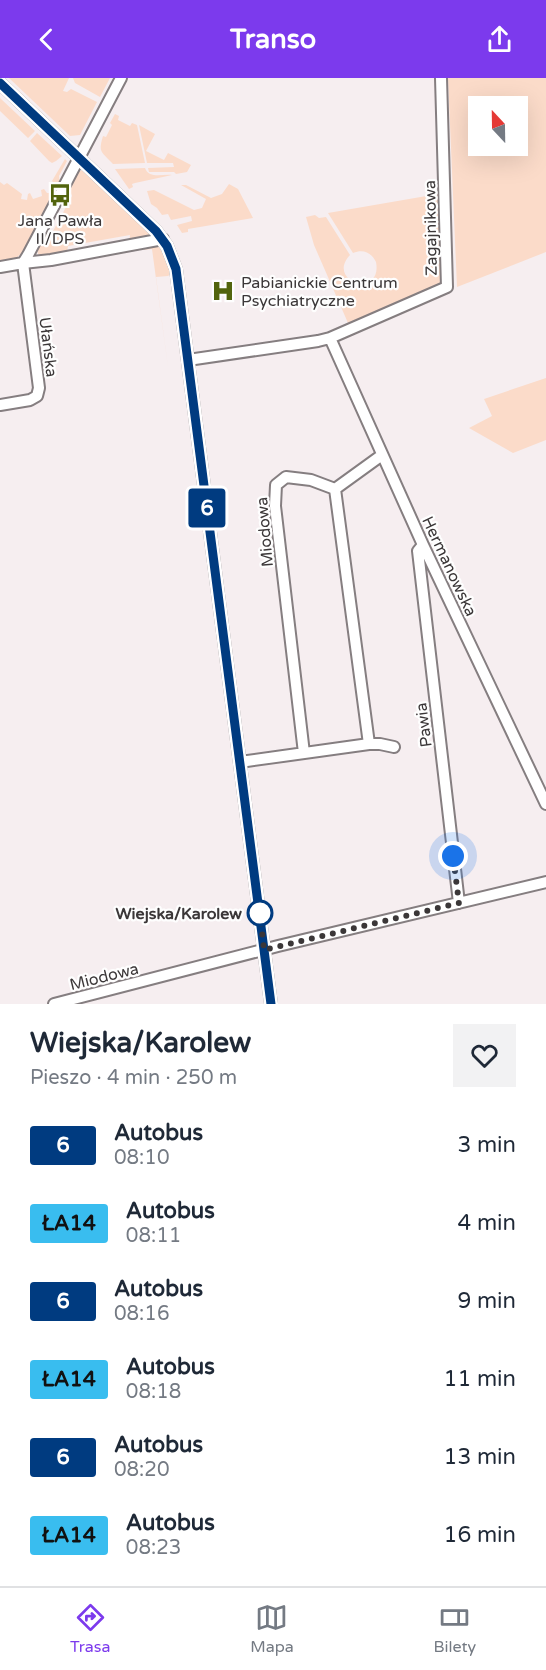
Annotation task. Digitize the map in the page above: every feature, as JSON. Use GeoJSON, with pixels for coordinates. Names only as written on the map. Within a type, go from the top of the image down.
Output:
{"type":"FeatureCollection","features":[{"type":"Feature","properties":{"kind":"street"},"geometry":{"type":"LineString","coordinates":[[23,263],[121,78]]}},
{"type":"Feature","properties":{"kind":"street","name":"Zagajnikowa"},"geometry":{"type":"LineString","coordinates":[[188,360],[330,338],[447,287],[441,78]]}},
{"type":"Feature","properties":{"kind":"street"},"geometry":{"type":"LineString","coordinates":[[0,83],[163,239],[176,269],[271,1004]]}},
{"type":"Feature","properties":{"kind":"street"},"geometry":{"type":"LineString","coordinates":[[0,267],[163,239]]}},
{"type":"Feature","properties":{"kind":"street","name":"Ułańska"},"geometry":{"type":"LineString","coordinates":[[0,405],[30,400],[37,396],[39,388],[23,263]]}},
{"type":"Feature","properties":{"kind":"street","name":"Hermanowska"},"geometry":{"type":"LineString","coordinates":[[330,338],[423,545],[546,804]]}},
{"type":"Feature","properties":{"kind":"street"},"geometry":{"type":"LineString","coordinates":[[369,744],[335,489],[382,455]]}},
{"type":"Feature","properties":{"kind":"street","name":"Miodowa"},"geometry":{"type":"LineString","coordinates":[[304,753],[275,506],[276,485],[286,477],[311,480],[335,489]]}},
{"type":"Feature","properties":{"kind":"street","name":"Pawia"},"geometry":{"type":"LineString","coordinates":[[423,545],[418,551],[459,903]]}},
{"type":"Feature","properties":{"kind":"street"},"geometry":{"type":"LineString","coordinates":[[240,762],[369,744],[394,747]]}},
{"type":"Feature","properties":{"kind":"street","name":"Miodowa"},"geometry":{"type":"LineString","coordinates":[[54,1004],[264,950],[546,882]]}},
{"type":"Feature","properties":{"kind":"shaded area"},"geometry":{"type":"Polygon","coordinates":[[[9,78],[69,78],[63,91],[67,92],[71,89],[97,102],[80,135],[70,136],[9,78]]]}},
{"type":"Feature","properties":{"kind":"shaded area"},"geometry":{"type":"Polygon","coordinates":[[[73,78],[110,78],[100,97],[75,83],[73,78]]]}},
{"type":"Feature","properties":{"kind":"shaded area"},"geometry":{"type":"Polygon","coordinates":[[[448,78],[546,78],[546,252],[457,287],[448,78]]]}},
{"type":"Feature","properties":{"kind":"shaded area"},"geometry":{"type":"Polygon","coordinates":[[[0,98],[35,131],[28,138],[0,111],[0,98]]]}},
{"type":"Feature","properties":{"kind":"shaded area"},"geometry":{"type":"Polygon","coordinates":[[[115,114],[119,116],[118,120],[130,126],[132,123],[137,125],[145,163],[113,164],[102,152],[103,136],[106,137],[115,114]]]}},
{"type":"Feature","properties":{"kind":"shaded area"},"geometry":{"type":"Polygon","coordinates":[[[139,125],[155,134],[146,151],[164,160],[168,153],[191,165],[187,172],[176,174],[174,172],[149,172],[148,168],[174,167],[173,163],[147,163],[139,125]]]}},
{"type":"Feature","properties":{"kind":"shaded area"},"geometry":{"type":"Polygon","coordinates":[[[37,133],[62,156],[52,163],[49,161],[30,141],[37,133]]]}},
{"type":"Feature","properties":{"kind":"shaded area"},"geometry":{"type":"Polygon","coordinates":[[[65,159],[67,161],[59,176],[60,184],[25,250],[15,259],[0,264],[0,182],[4,185],[7,183],[22,194],[21,199],[27,200],[30,193],[33,199],[42,196],[41,190],[44,189],[49,193],[54,183],[52,181],[65,159]]]}},
{"type":"Feature","properties":{"kind":"shaded area"},"geometry":{"type":"Polygon","coordinates":[[[145,168],[153,175],[172,175],[135,183],[129,189],[115,169],[145,168]]]}},
{"type":"Feature","properties":{"kind":"shaded area"},"geometry":{"type":"Polygon","coordinates":[[[82,170],[87,172],[149,231],[149,237],[129,242],[130,235],[68,246],[67,252],[43,256],[38,254],[37,249],[46,231],[52,233],[72,196],[69,188],[77,173],[82,170]]]}},
{"type":"Feature","properties":{"kind":"shaded area"},"geometry":{"type":"Polygon","coordinates":[[[229,184],[238,189],[253,218],[188,229],[188,232],[182,233],[177,225],[192,221],[191,216],[171,220],[168,214],[162,215],[151,204],[147,191],[154,190],[194,210],[202,208],[206,199],[181,185],[186,185],[211,198],[222,194],[229,184]]]}},
{"type":"Feature","properties":{"kind":"shaded area"},"geometry":{"type":"Polygon","coordinates":[[[438,194],[441,286],[348,323],[314,245],[306,217],[315,215],[319,218],[326,217],[350,255],[344,265],[344,273],[349,279],[364,283],[371,280],[376,273],[376,262],[366,252],[353,253],[328,213],[438,194]]]}},
{"type":"Feature","properties":{"kind":"shaded area"},"geometry":{"type":"Polygon","coordinates":[[[159,244],[168,254],[172,273],[168,276],[156,277],[168,367],[152,249],[144,250],[143,246],[159,244]]]}},
{"type":"Feature","properties":{"kind":"shaded area"},"geometry":{"type":"Polygon","coordinates":[[[546,378],[546,440],[513,453],[469,428],[492,416],[484,399],[546,378]]]}},
{"type":"Feature","properties":{"kind":"bus line","name":"6"},"geometry":{"type":"LineString","coordinates":[[0,83],[156,231],[167,246],[176,269],[271,1004]]}},
{"type":"Feature","properties":{"kind":"place","name":"Jana Pawła II/DPS"},"geometry":{"type":"Point","coordinates":[60,195]}},
{"type":"Feature","properties":{"kind":"place","name":"Pabianickie Centrum Psychiatryczne"},"geometry":{"type":"Point","coordinates":[223,291]}},
{"type":"Feature","properties":{"kind":"place","name":"Wiejska/Karolew"},"geometry":{"type":"Point","coordinates":[260,913]}},
{"type":"Feature","properties":{"kind":"route"},"geometry":{"type":"LineString","coordinates":[[260,913],[264,950],[459,903],[453,856]]}}]}
